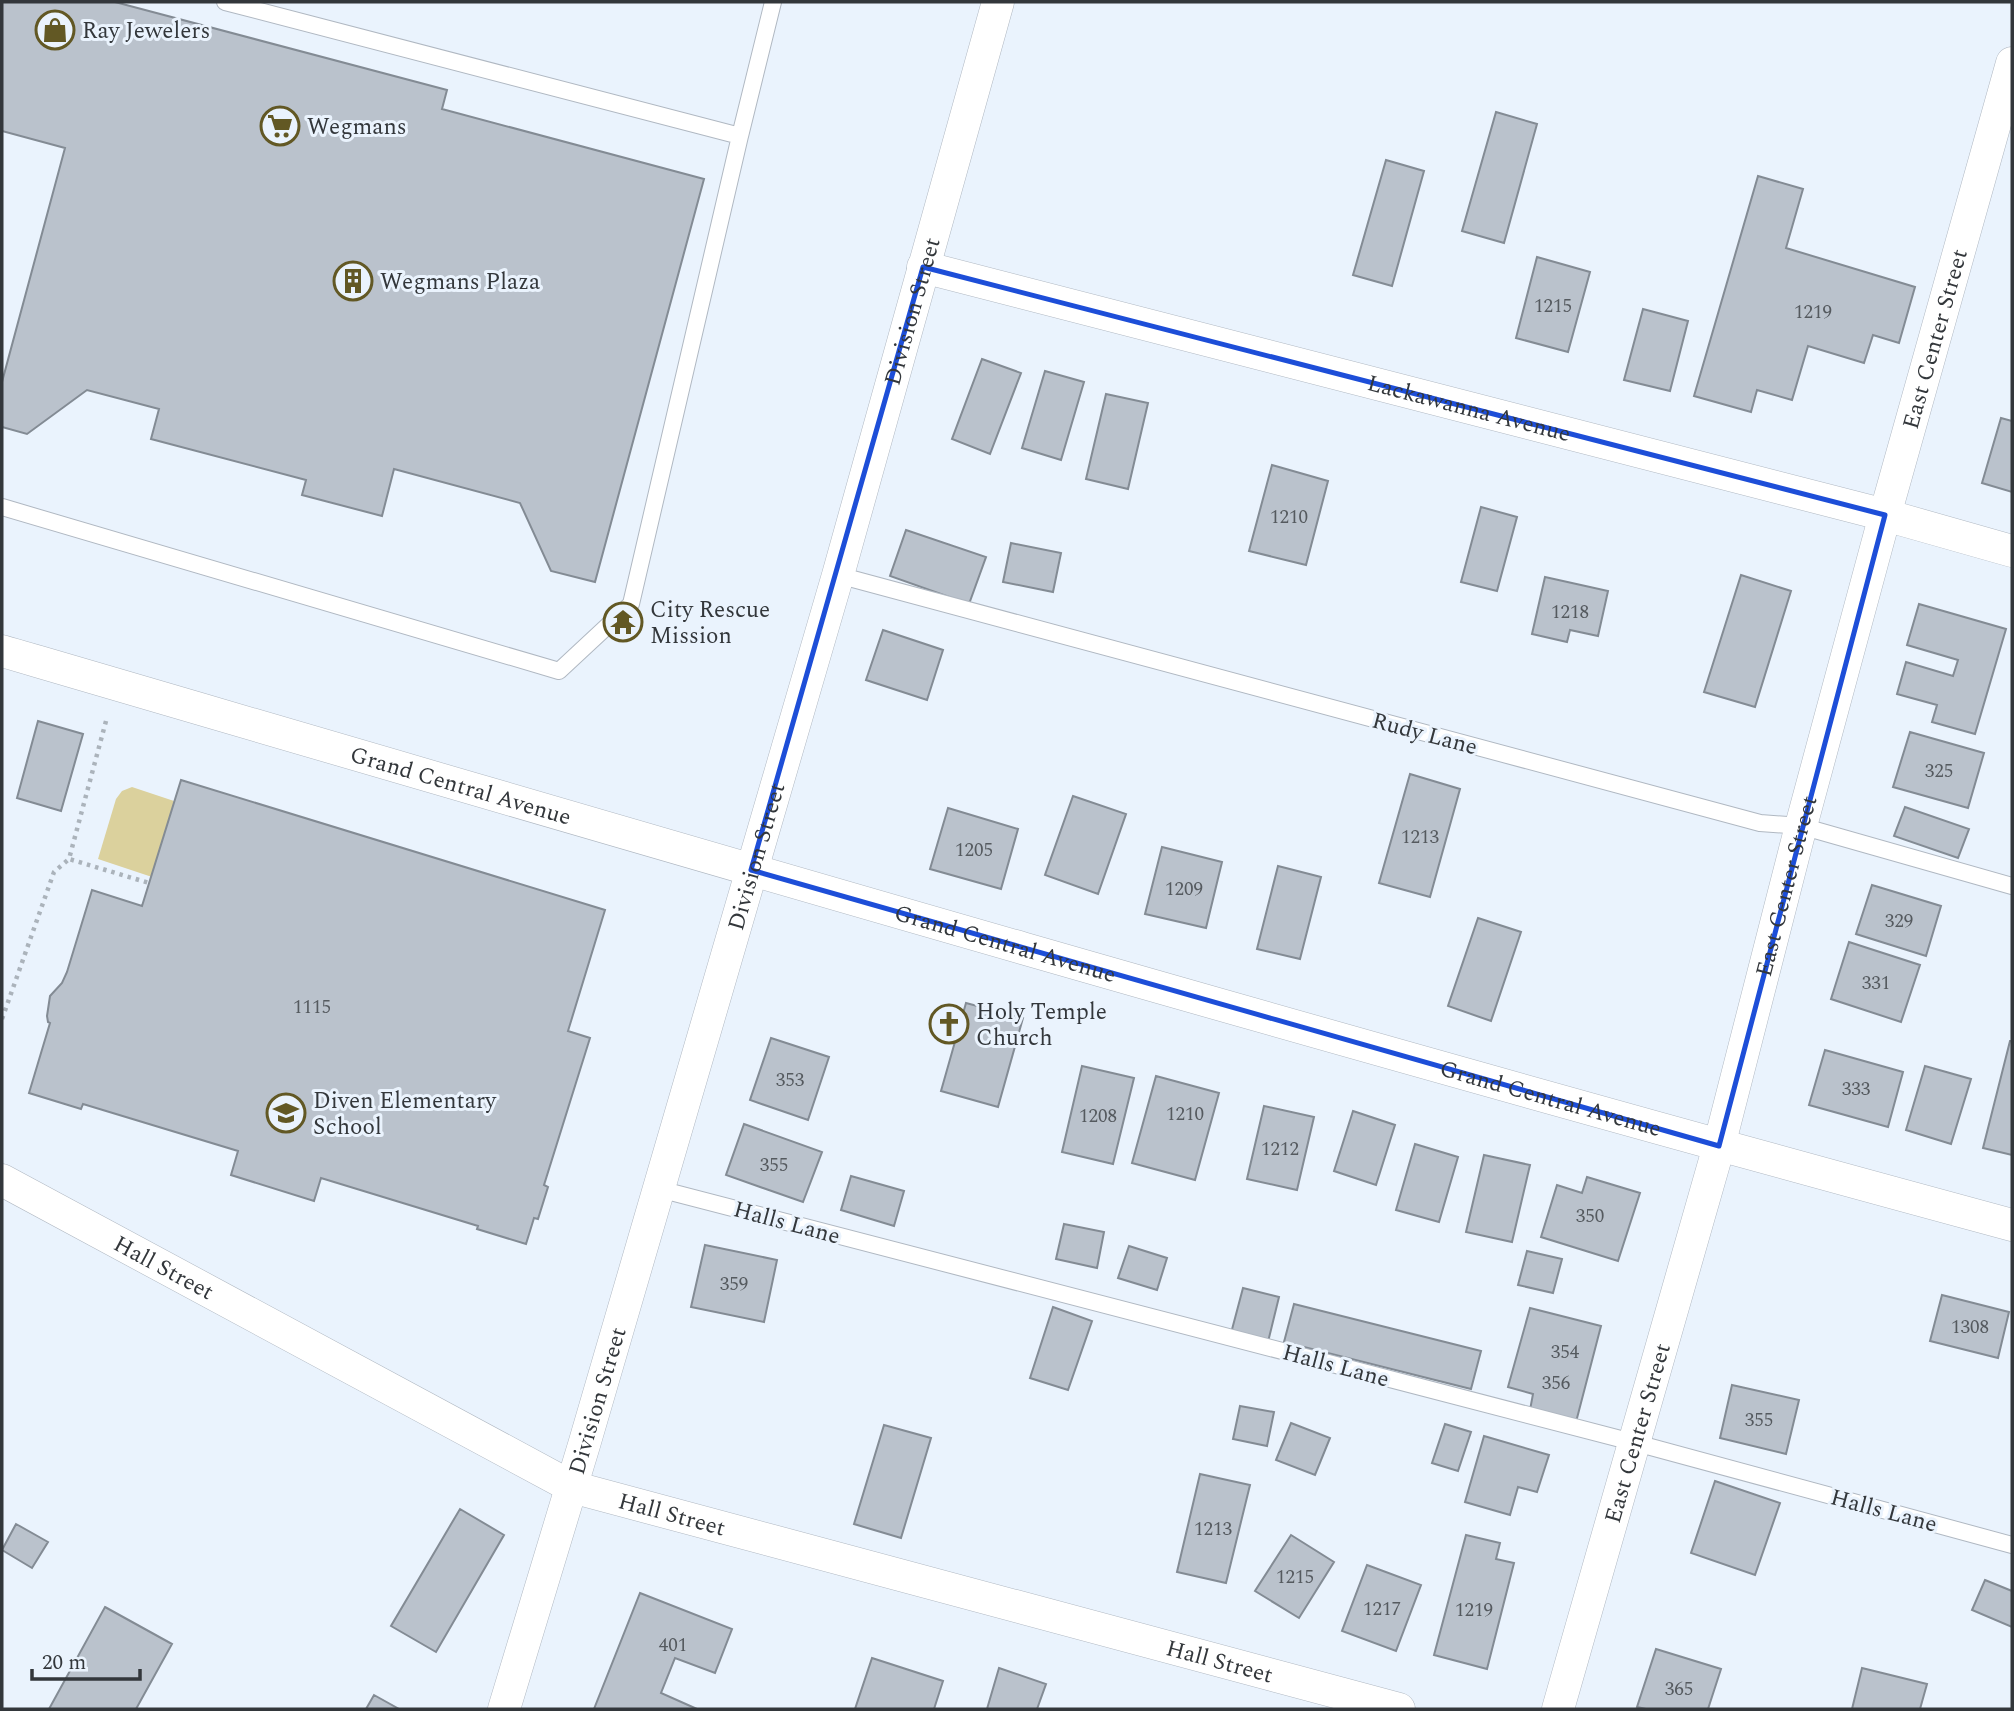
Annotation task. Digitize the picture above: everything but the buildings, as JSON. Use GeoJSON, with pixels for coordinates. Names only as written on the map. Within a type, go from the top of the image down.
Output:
{"type":"FeatureCollection","features":[{"type":"Feature","properties":{"kind":"street","name":"Division Street"},"geometry":{"type":"LineString","coordinates":[[504,1709],[572,1487],[838,575],[995,3]]}},
{"type":"Feature","properties":{"kind":"street","name":"East Center Street"},"geometry":{"type":"LineString","coordinates":[[1558,1709],[1719,1146],[1801,826],[1885,515],[2012,63]]}},
{"type":"Feature","properties":{"kind":"street","name":"Lackawanna Avenue"},"geometry":{"type":"LineString","coordinates":[[923,267],[1885,515],[2012,551]]}},
{"type":"Feature","properties":{"kind":"street","name":"Grand Central Avenue"},"geometry":{"type":"LineString","coordinates":[[2,651],[751,870],[1719,1146],[2012,1225]]}},
{"type":"Feature","properties":{"kind":"street","name":"Hall Street"},"geometry":{"type":"LineString","coordinates":[[2,1180],[572,1487],[1399,1709]]}},
{"type":"Feature","properties":{"kind":"lane"},"geometry":{"type":"LineString","coordinates":[[225,2],[740,136]]}},
{"type":"Feature","properties":{"kind":"lane"},"geometry":{"type":"LineString","coordinates":[[2,507],[559,671],[631,604],[773,2]]}},
{"type":"Feature","properties":{"kind":"lane","name":"Rudy Lane"},"geometry":{"type":"LineString","coordinates":[[838,575],[1760,823],[1801,826],[2012,886]]}},
{"type":"Feature","properties":{"kind":"lane","name":"Halls Lane"},"geometry":{"type":"LineString","coordinates":[[659,1189],[1636,1443],[2012,1545]]}},
{"type":"Feature","properties":{"kind":"path"},"geometry":{"type":"LineString","coordinates":[[2,1019],[54,872],[69,859],[106,721]]}},
{"type":"Feature","properties":{"kind":"path"},"geometry":{"type":"LineString","coordinates":[[69,859],[149,883]]}},
{"type":"Feature","properties":{"kind":"highlighted area"},"geometry":{"type":"Polygon","coordinates":[[[923,267],[1885,515],[1719,1146],[751,870],[923,267]]]}},
{"type":"Feature","properties":{"kind":"shaded area"},"geometry":{"type":"Polygon","coordinates":[[[132,787],[174,801],[152,877],[98,859],[116,799],[122,791],[132,787]]]}},
{"type":"Feature","properties":{"kind":"place","name":"Ray Jewelers"},"geometry":{"type":"Point","coordinates":[55,30]}},
{"type":"Feature","properties":{"kind":"place","name":"Wegmans"},"geometry":{"type":"Point","coordinates":[280,126]}},
{"type":"Feature","properties":{"kind":"place","name":"Wegmans Plaza"},"geometry":{"type":"Point","coordinates":[353,281]}},
{"type":"Feature","properties":{"kind":"place","name":"City Rescue Mission"},"geometry":{"type":"Point","coordinates":[623,622]}},
{"type":"Feature","properties":{"kind":"place","name":"Holy Temple Church"},"geometry":{"type":"Point","coordinates":[949,1024]}},
{"type":"Feature","properties":{"kind":"place","name":"Diven Elementary School"},"geometry":{"type":"Point","coordinates":[286,1113]}}]}
